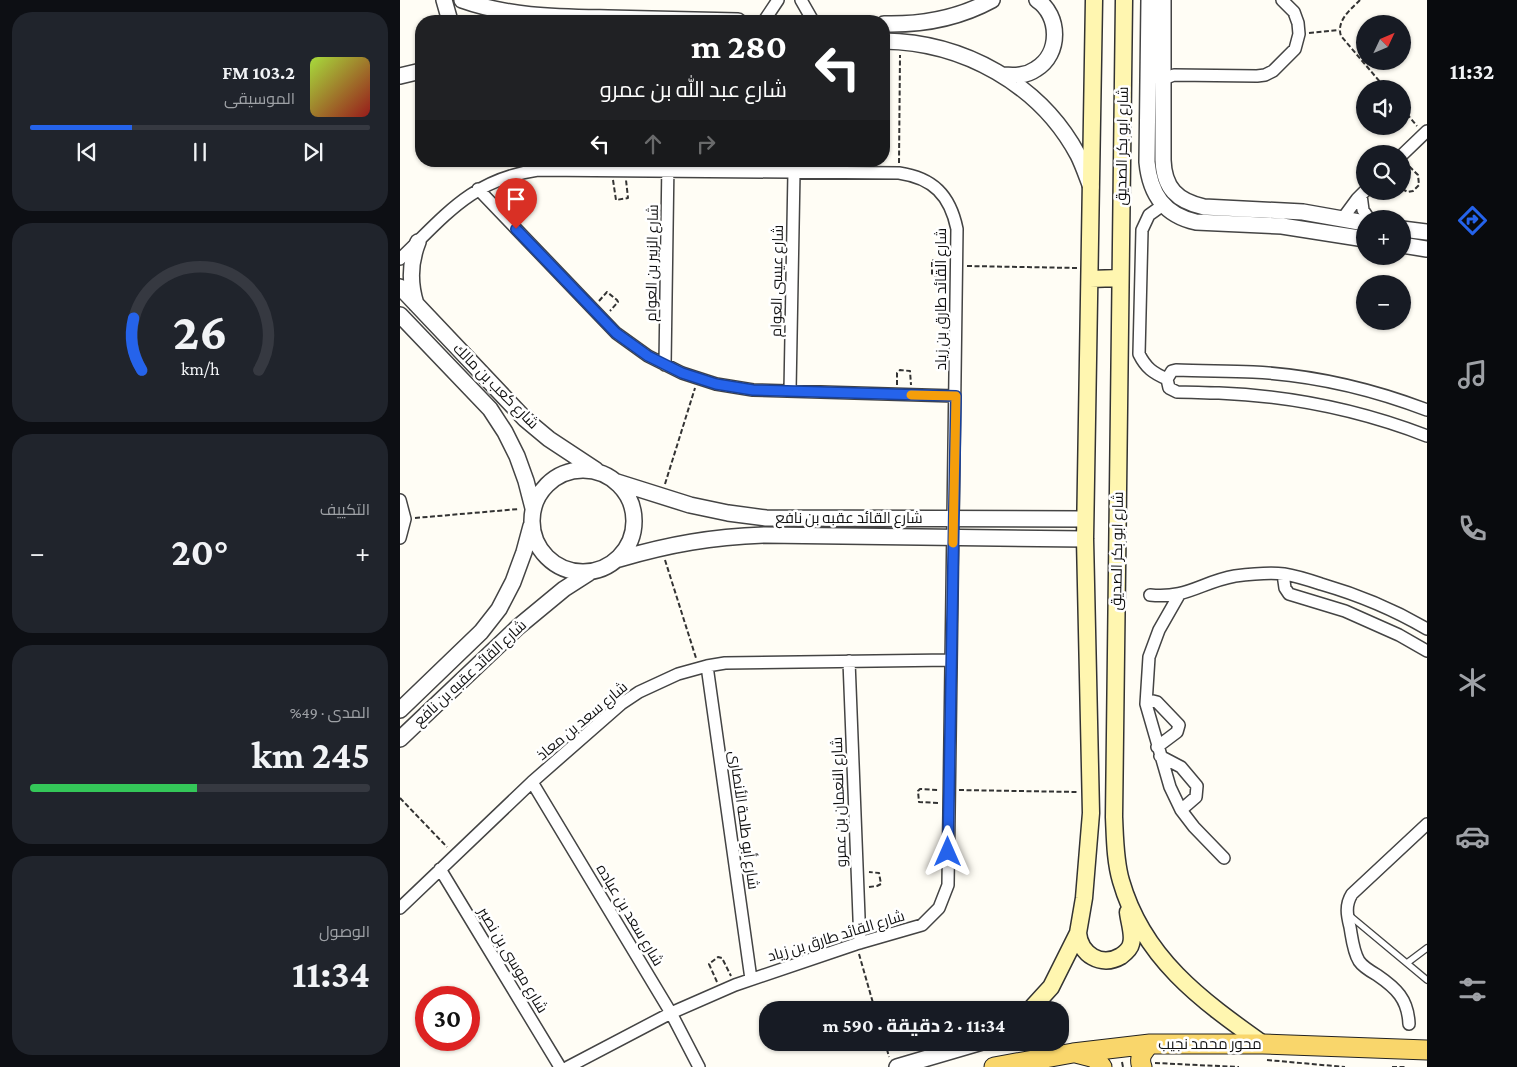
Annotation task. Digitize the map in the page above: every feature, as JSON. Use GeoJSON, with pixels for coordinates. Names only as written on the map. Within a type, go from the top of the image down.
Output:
{"type":"FeatureCollection","features":[{"type":"Feature","properties":{"kind":"main road","name":"شارع ابو بكر الصديق"},"geometry":{"type":"LineString","coordinates":[[1038,1001],[1051,987],[1078,933],[1084,898],[1089,843],[1090,792],[1085,519],[1094,0]]}},
{"type":"Feature","properties":{"kind":"main road","name":"شارع ابو بكر الصديق"},"geometry":{"type":"LineString","coordinates":[[1124,0],[1114,817],[1116,852],[1121,881],[1126,895],[1143,931],[1162,959],[1182,981],[1261,1052]]}},
{"type":"Feature","properties":{"kind":"main road"},"geometry":{"type":"LineString","coordinates":[[1090,274],[1120,278]]}},
{"type":"Feature","properties":{"kind":"main road"},"geometry":{"type":"LineString","coordinates":[[1078,933],[1081,946],[1095,958],[1107,961],[1124,954],[1131,944],[1132,936],[1126,895]]}},
{"type":"Feature","properties":{"kind":"main road"},"geometry":{"type":"LineString","coordinates":[[1147,1065],[1140,1057],[1143,1050],[1150,1044]]}},
{"type":"Feature","properties":{"kind":"main road","name":"محور محمد نجيب"},"geometry":{"type":"LineString","coordinates":[[994,1067],[1073,1053],[1150,1044],[1261,1052],[1427,1050]]}},
{"type":"Feature","properties":{"kind":"main road"},"geometry":{"type":"LineString","coordinates":[[1073,1053],[1095,1058],[1102,1067]]}},
{"type":"Feature","properties":{"kind":"street"},"geometry":{"type":"LineString","coordinates":[[444,0],[448,15]]}},
{"type":"Feature","properties":{"kind":"street"},"geometry":{"type":"LineString","coordinates":[[462,0],[482,8],[533,15]]}},
{"type":"Feature","properties":{"kind":"street"},"geometry":{"type":"LineString","coordinates":[[768,15],[778,0]]}},
{"type":"Feature","properties":{"kind":"street"},"geometry":{"type":"LineString","coordinates":[[801,0],[810,15]]}},
{"type":"Feature","properties":{"kind":"street"},"geometry":{"type":"LineString","coordinates":[[890,24],[930,22],[958,15],[992,0]]}},
{"type":"Feature","properties":{"kind":"street"},"geometry":{"type":"LineString","coordinates":[[1003,75],[1021,76],[1038,69],[1050,55],[1055,38],[1053,20],[1043,4],[1037,0]]}},
{"type":"Feature","properties":{"kind":"street"},"geometry":{"type":"LineString","coordinates":[[1149,0],[1148,178],[1163,204],[1172,213],[1183,219],[1196,222],[1282,226],[1356,238]]}},
{"type":"Feature","properties":{"kind":"street"},"geometry":{"type":"LineString","coordinates":[[1163,0],[1164,172],[1167,182],[1174,192],[1182,200],[1204,206],[1303,212],[1356,221]]}},
{"type":"Feature","properties":{"kind":"street"},"geometry":{"type":"LineString","coordinates":[[1163,79],[1174,75],[1265,75],[1273,71],[1295,49],[1299,34],[1294,12],[1282,0]]}},
{"type":"Feature","properties":{"kind":"street"},"geometry":{"type":"LineString","coordinates":[[890,41],[936,47],[970,58],[1003,75],[1032,97],[1058,124],[1078,155],[1092,189]]}},
{"type":"Feature","properties":{"kind":"street"},"geometry":{"type":"LineString","coordinates":[[400,77],[415,73]]}},
{"type":"Feature","properties":{"kind":"street"},"geometry":{"type":"LineString","coordinates":[[1411,152],[1426,133]]}},
{"type":"Feature","properties":{"kind":"street","name":"شارع القائد طارق بن زياد"},"geometry":{"type":"LineString","coordinates":[[400,259],[462,200],[492,182],[522,172],[538,170],[625,171],[659,167]]}},
{"type":"Feature","properties":{"kind":"street","name":"شارع الزبير بن العوام"},"geometry":{"type":"LineString","coordinates":[[666,365],[668,167]]}},
{"type":"Feature","properties":{"kind":"street","name":"شارع القائد طارق بن زياد"},"geometry":{"type":"LineString","coordinates":[[568,1067],[671,1012],[721,990],[858,944],[922,925],[939,908],[948,885],[948,790],[956,396],[957,229],[954,214],[948,201],[938,190],[927,181],[913,175],[689,167]]}},
{"type":"Feature","properties":{"kind":"street","name":"شارع عيسى العوام"},"geometry":{"type":"LineString","coordinates":[[790,391],[794,172]]}},
{"type":"Feature","properties":{"kind":"street"},"geometry":{"type":"LineString","coordinates":[[478,189],[616,333],[666,365],[698,379],[744,389],[956,396]]}},
{"type":"Feature","properties":{"kind":"street"},"geometry":{"type":"LineString","coordinates":[[1343,218],[1357,200]]}},
{"type":"Feature","properties":{"kind":"street"},"geometry":{"type":"LineString","coordinates":[[1163,204],[1149,214],[1142,230],[1139,354],[1145,366],[1154,374],[1166,379],[1169,388],[1173,391],[1182,392],[1251,394],[1296,400],[1344,409],[1392,423],[1427,436]]}},
{"type":"Feature","properties":{"kind":"street"},"geometry":{"type":"LineString","coordinates":[[1411,230],[1427,232]]}},
{"type":"Feature","properties":{"kind":"street"},"geometry":{"type":"LineString","coordinates":[[417,305],[412,287],[411,269],[418,242]]}},
{"type":"Feature","properties":{"kind":"street"},"geometry":{"type":"LineString","coordinates":[[1411,246],[1427,249]]}},
{"type":"Feature","properties":{"kind":"street","name":"شارع كعب بن مالك"},"geometry":{"type":"LineString","coordinates":[[400,287],[525,419],[556,444],[602,473]]}},
{"type":"Feature","properties":{"kind":"street","name":"شارع كعب بن مالك"},"geometry":{"type":"LineString","coordinates":[[400,315],[490,409],[505,432],[517,456],[533,508]]}},
{"type":"Feature","properties":{"kind":"street"},"geometry":{"type":"LineString","coordinates":[[1166,379],[1172,371],[1181,370],[1254,372],[1351,387],[1427,410]]}},
{"type":"Feature","properties":{"kind":"street"},"geometry":{"type":"LineString","coordinates":[[1181,370],[1188,378],[1189,384],[1182,392]]}},
{"type":"Feature","properties":{"kind":"street"},"geometry":{"type":"LineString","coordinates":[[584,470],[602,473],[616,482],[628,495],[634,512],[634,529],[629,545],[619,559],[605,569],[589,573],[572,572],[557,566],[544,555],[535,541],[531,525],[533,508],[540,492],[552,480],[567,472],[584,470]]}},
{"type":"Feature","properties":{"kind":"street","name":"شارع القائد عقبه بن نافع"},"geometry":{"type":"LineString","coordinates":[[616,482],[690,506],[766,518],[1085,519]]}},
{"type":"Feature","properties":{"kind":"street"},"geometry":{"type":"LineString","coordinates":[[400,500],[405,519],[400,538]]}},
{"type":"Feature","properties":{"kind":"street","name":"شارع القائد عقبه بن نافع"},"geometry":{"type":"LineString","coordinates":[[400,710],[481,632],[499,609],[513,582],[531,525]]}},
{"type":"Feature","properties":{"kind":"street","name":"شارع القائد عقبه بن نافع"},"geometry":{"type":"LineString","coordinates":[[619,559],[695,540],[756,536],[1085,539]]}},
{"type":"Feature","properties":{"kind":"street","name":"شارع القائد عقبه بن نافع"},"geometry":{"type":"LineString","coordinates":[[400,739],[518,626],[564,589],[589,573]]}},
{"type":"Feature","properties":{"kind":"street"},"geometry":{"type":"LineString","coordinates":[[1150,595],[1165,597],[1179,595],[1232,576],[1256,573],[1283,574],[1359,595],[1402,614],[1427,629]]}},
{"type":"Feature","properties":{"kind":"street"},"geometry":{"type":"LineString","coordinates":[[1283,574],[1285,588],[1289,594],[1345,610],[1399,635],[1427,651]]}},
{"type":"Feature","properties":{"kind":"street"},"geometry":{"type":"LineString","coordinates":[[1179,595],[1159,630],[1149,657],[1146,704],[1170,787],[1181,810],[1194,827],[1224,858]]}},
{"type":"Feature","properties":{"kind":"street","name":"شارع النعمان بن عمرو"},"geometry":{"type":"LineString","coordinates":[[849,660],[858,944]]}},
{"type":"Feature","properties":{"kind":"street","name":"شارع سعد بن معاذ"},"geometry":{"type":"LineString","coordinates":[[400,908],[532,782],[610,714],[639,692],[665,679],[703,667],[744,662],[951,660]]}},
{"type":"Feature","properties":{"kind":"street","name":"شارع أبو طلحة الأنصارى"},"geometry":{"type":"LineString","coordinates":[[703,667],[750,979]]}},
{"type":"Feature","properties":{"kind":"street"},"geometry":{"type":"LineString","coordinates":[[1146,704],[1153,701],[1157,702],[1179,725],[1178,732],[1159,752]]}},
{"type":"Feature","properties":{"kind":"street"},"geometry":{"type":"LineString","coordinates":[[1159,752],[1181,767],[1197,786],[1196,797],[1181,810]]}},
{"type":"Feature","properties":{"kind":"street","name":"شارع سعد بن عباده"},"geometry":{"type":"LineString","coordinates":[[532,782],[671,1012],[699,1067]]}},
{"type":"Feature","properties":{"kind":"street"},"geometry":{"type":"LineString","coordinates":[[1409,1024],[1408,1011],[1404,1000],[1396,990],[1358,959],[1347,907],[1352,894],[1427,824]]}},
{"type":"Feature","properties":{"kind":"street","name":"شارع موسى بن نصير"},"geometry":{"type":"LineString","coordinates":[[440,869],[560,1067]]}},
{"type":"Feature","properties":{"kind":"street"},"geometry":{"type":"LineString","coordinates":[[893,1063],[944,1051]]}},
{"type":"Feature","properties":{"kind":"lane"},"geometry":{"type":"LineString","coordinates":[[1347,913],[1427,980]]}},
{"type":"Feature","properties":{"kind":"lane"},"geometry":{"type":"LineString","coordinates":[[1407,962],[1427,948]]}},
{"type":"Feature","properties":{"kind":"path"},"geometry":{"type":"LineString","coordinates":[[1360,0],[1341,21],[1339,30],[1341,36],[1378,80]]}},
{"type":"Feature","properties":{"kind":"path"},"geometry":{"type":"LineString","coordinates":[[1299,34],[1339,30]]}},
{"type":"Feature","properties":{"kind":"path"},"geometry":{"type":"LineString","coordinates":[[899,173],[900,41]]}},
{"type":"Feature","properties":{"kind":"path"},"geometry":{"type":"LineString","coordinates":[[1411,117],[1426,133]]}},
{"type":"Feature","properties":{"kind":"path"},"geometry":{"type":"LineString","coordinates":[[1411,167],[1418,175],[1420,185],[1411,191]]}},
{"type":"Feature","properties":{"kind":"path"},"geometry":{"type":"LineString","coordinates":[[612,170],[616,200],[628,198],[625,171]]}},
{"type":"Feature","properties":{"kind":"path"},"geometry":{"type":"LineString","coordinates":[[957,267],[933,276],[932,261],[957,267],[1090,274]]}},
{"type":"Feature","properties":{"kind":"path"},"geometry":{"type":"LineString","coordinates":[[592,308],[607,292],[617,300],[617,303],[602,319]]}},
{"type":"Feature","properties":{"kind":"path"},"geometry":{"type":"LineString","coordinates":[[897,394],[898,371],[909,370],[911,372],[910,394]]}},
{"type":"Feature","properties":{"kind":"path"},"geometry":{"type":"LineString","coordinates":[[661,497],[698,379]]}},
{"type":"Feature","properties":{"kind":"path"},"geometry":{"type":"LineString","coordinates":[[405,519],[533,508]]}},
{"type":"Feature","properties":{"kind":"path"},"geometry":{"type":"LineString","coordinates":[[661,547],[703,667]]}},
{"type":"Feature","properties":{"kind":"path"},"geometry":{"type":"LineString","coordinates":[[948,803],[920,803],[918,801],[918,791],[920,789],[1090,792]]}},
{"type":"Feature","properties":{"kind":"path"},"geometry":{"type":"LineString","coordinates":[[400,798],[455,855]]}},
{"type":"Feature","properties":{"kind":"path"},"geometry":{"type":"LineString","coordinates":[[856,872],[877,872],[880,875],[880,886],[857,887]]}},
{"type":"Feature","properties":{"kind":"path"},"geometry":{"type":"LineString","coordinates":[[858,944],[873,1001]]}},
{"type":"Feature","properties":{"kind":"path"},"geometry":{"type":"LineString","coordinates":[[721,990],[709,966],[710,962],[718,958],[722,958],[735,985]]}},
{"type":"Feature","properties":{"kind":"path"},"geometry":{"type":"LineString","coordinates":[[888,1051],[893,1063]]}},
{"type":"Feature","properties":{"kind":"path"},"geometry":{"type":"LineString","coordinates":[[1261,1052],[1344,1067]]}},
{"type":"Feature","properties":{"kind":"path"},"geometry":{"type":"LineString","coordinates":[[1147,1065],[1239,1067]]}},
{"type":"Feature","properties":{"kind":"path"},"geometry":{"type":"LineString","coordinates":[[1392,1067],[1408,1067]]}},
{"type":"Feature","properties":{"kind":"slow traffic"},"geometry":{"type":"LineString","coordinates":[[911,395],[956,396],[953,543]]}},
{"type":"Feature","properties":{"kind":"route"},"geometry":{"type":"LineString","coordinates":[[516,229],[616,333],[648,356],[682,373],[716,384],[753,390],[956,396],[948,852]]}}]}
